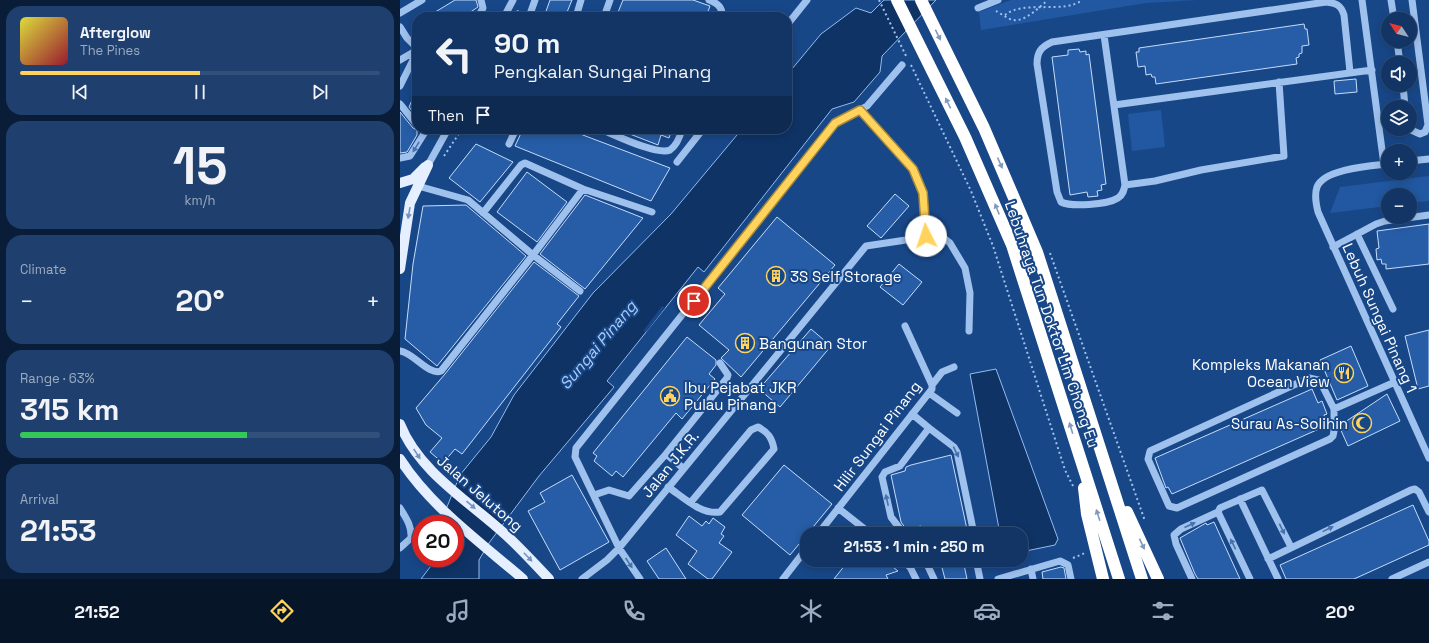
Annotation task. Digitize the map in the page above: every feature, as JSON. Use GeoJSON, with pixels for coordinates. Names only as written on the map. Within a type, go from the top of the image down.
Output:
{"type":"FeatureCollection","features":[{"type":"Feature","properties":{"kind":"highway","name":"Lebuhraya Tun Doktor Lim Chong Eu"},"geometry":{"type":"LineString","coordinates":[[897,0],[965,137],[1012,245],[1119,579]]}},
{"type":"Feature","properties":{"kind":"highway","name":"Lebuhraya Tun Doktor Lim Chong Eu"},"geometry":{"type":"LineString","coordinates":[[921,0],[984,128],[1037,252],[1142,579]]}},
{"type":"Feature","properties":{"kind":"highway"},"geometry":{"type":"LineString","coordinates":[[1102,458],[1158,579]]}},
{"type":"Feature","properties":{"kind":"highway"},"geometry":{"type":"LineString","coordinates":[[1082,465],[1087,514],[1103,579]]}},
{"type":"Feature","properties":{"kind":"main road"},"geometry":{"type":"LineString","coordinates":[[400,183],[413,179],[428,165]]}},
{"type":"Feature","properties":{"kind":"main road"},"geometry":{"type":"LineString","coordinates":[[400,269],[410,203],[423,179],[428,165]]}},
{"type":"Feature","properties":{"kind":"main road","name":"Jalan Jelutong"},"geometry":{"type":"LineString","coordinates":[[400,424],[404,435],[422,462],[506,535],[549,579]]}},
{"type":"Feature","properties":{"kind":"main road"},"geometry":{"type":"LineString","coordinates":[[400,459],[426,494],[523,579]]}},
{"type":"Feature","properties":{"kind":"street"},"geometry":{"type":"LineString","coordinates":[[400,13],[422,0]]}},
{"type":"Feature","properties":{"kind":"street"},"geometry":{"type":"LineString","coordinates":[[481,0],[483,8],[481,12]]}},
{"type":"Feature","properties":{"kind":"street"},"geometry":{"type":"LineString","coordinates":[[505,0],[505,12]]}},
{"type":"Feature","properties":{"kind":"street"},"geometry":{"type":"LineString","coordinates":[[506,12],[512,0]]}},
{"type":"Feature","properties":{"kind":"street"},"geometry":{"type":"LineString","coordinates":[[531,12],[535,0]]}},
{"type":"Feature","properties":{"kind":"street"},"geometry":{"type":"LineString","coordinates":[[577,12],[581,0]]}},
{"type":"Feature","properties":{"kind":"street"},"geometry":{"type":"LineString","coordinates":[[606,12],[610,0]]}},
{"type":"Feature","properties":{"kind":"street"},"geometry":{"type":"LineString","coordinates":[[708,0],[718,5],[721,12]]}},
{"type":"Feature","properties":{"kind":"street"},"geometry":{"type":"LineString","coordinates":[[792,19],[807,0]]}},
{"type":"Feature","properties":{"kind":"street"},"geometry":{"type":"LineString","coordinates":[[978,8],[998,0]]}},
{"type":"Feature","properties":{"kind":"street"},"geometry":{"type":"LineString","coordinates":[[1362,0],[1383,144]]}},
{"type":"Feature","properties":{"kind":"street"},"geometry":{"type":"LineString","coordinates":[[1391,0],[1393,12]]}},
{"type":"Feature","properties":{"kind":"street"},"geometry":{"type":"LineString","coordinates":[[1412,0],[1428,125],[1425,132],[1420,134],[1417,133]]}},
{"type":"Feature","properties":{"kind":"street"},"geometry":{"type":"LineString","coordinates":[[1104,35],[1125,185],[1123,193],[1119,198],[1110,202],[1068,205],[1061,202],[1057,192],[1037,64],[1039,52],[1043,46],[1052,42],[1326,2],[1334,3],[1341,8],[1344,15],[1350,72]]}},
{"type":"Feature","properties":{"kind":"street"},"geometry":{"type":"LineString","coordinates":[[400,27],[412,44]]}},
{"type":"Feature","properties":{"kind":"street"},"geometry":{"type":"LineString","coordinates":[[400,60],[412,53]]}},
{"type":"Feature","properties":{"kind":"street"},"geometry":{"type":"LineString","coordinates":[[400,86],[412,61]]}},
{"type":"Feature","properties":{"kind":"street"},"geometry":{"type":"LineString","coordinates":[[640,579],[619,548],[575,457],[576,448],[835,123],[867,106],[902,65]]}},
{"type":"Feature","properties":{"kind":"street"},"geometry":{"type":"LineString","coordinates":[[1114,106],[1372,70]]}},
{"type":"Feature","properties":{"kind":"street"},"geometry":{"type":"LineString","coordinates":[[1125,185],[1155,181],[1201,170],[1284,156],[1279,82]]}},
{"type":"Feature","properties":{"kind":"street"},"geometry":{"type":"LineString","coordinates":[[400,104],[412,119]]}},
{"type":"Feature","properties":{"kind":"street"},"geometry":{"type":"LineString","coordinates":[[860,110],[913,169],[923,193],[926,236],[938,236],[950,243],[965,268],[970,293],[969,331]]}},
{"type":"Feature","properties":{"kind":"street"},"geometry":{"type":"LineString","coordinates":[[400,158],[410,156],[422,134]]}},
{"type":"Feature","properties":{"kind":"street"},"geometry":{"type":"LineString","coordinates":[[428,165],[445,134]]}},
{"type":"Feature","properties":{"kind":"street"},"geometry":{"type":"LineString","coordinates":[[509,144],[514,134]]}},
{"type":"Feature","properties":{"kind":"street"},"geometry":{"type":"LineString","coordinates":[[613,134],[646,147],[664,151],[674,146],[680,134]]}},
{"type":"Feature","properties":{"kind":"street"},"geometry":{"type":"LineString","coordinates":[[677,162],[699,134]]}},
{"type":"Feature","properties":{"kind":"street"},"geometry":{"type":"LineString","coordinates":[[1417,160],[1429,159]]}},
{"type":"Feature","properties":{"kind":"street"},"geometry":{"type":"LineString","coordinates":[[483,213],[522,164],[583,188],[652,212]]}},
{"type":"Feature","properties":{"kind":"street","name":"Lebuh Sungai Pinang 1"},"geometry":{"type":"LineString","coordinates":[[1381,165],[1335,173],[1324,178],[1317,187],[1315,197],[1318,212],[1429,458]]}},
{"type":"Feature","properties":{"kind":"street"},"geometry":{"type":"LineString","coordinates":[[418,186],[464,198],[533,255],[580,291]]}},
{"type":"Feature","properties":{"kind":"street"},"geometry":{"type":"LineString","coordinates":[[400,351],[407,352],[431,371],[441,371],[533,255],[583,188]]}},
{"type":"Feature","properties":{"kind":"street"},"geometry":{"type":"LineString","coordinates":[[1333,246],[1385,221],[1429,216]]}},
{"type":"Feature","properties":{"kind":"street"},"geometry":{"type":"LineString","coordinates":[[1357,234],[1393,309]]}},
{"type":"Feature","properties":{"kind":"street","name":"Jalan J.K.R."},"geometry":{"type":"LineString","coordinates":[[582,579],[591,576],[619,548],[864,248],[869,245],[926,236]]}},
{"type":"Feature","properties":{"kind":"street","name":"Hilir Sungai Pinang"},"geometry":{"type":"LineString","coordinates":[[823,527],[929,393],[932,385],[905,326]]}},
{"type":"Feature","properties":{"kind":"street"},"geometry":{"type":"LineString","coordinates":[[594,496],[609,490],[629,496],[666,454],[727,378],[728,375],[720,363]]}},
{"type":"Feature","properties":{"kind":"street"},"geometry":{"type":"LineString","coordinates":[[932,385],[942,372],[954,368]]}},
{"type":"Feature","properties":{"kind":"street"},"geometry":{"type":"LineString","coordinates":[[1305,379],[1318,380],[1334,409],[1334,431],[1333,436],[1330,439],[1178,508],[1169,506],[1148,459],[1148,453],[1155,447],[1305,379]]}},
{"type":"Feature","properties":{"kind":"street"},"geometry":{"type":"LineString","coordinates":[[1334,409],[1395,382]]}},
{"type":"Feature","properties":{"kind":"street"},"geometry":{"type":"LineString","coordinates":[[929,393],[957,413]]}},
{"type":"Feature","properties":{"kind":"street"},"geometry":{"type":"LineString","coordinates":[[912,414],[954,447],[957,452],[973,527]]}},
{"type":"Feature","properties":{"kind":"street"},"geometry":{"type":"LineString","coordinates":[[668,487],[706,512],[712,514],[720,512],[774,450],[773,441],[765,431],[758,427],[751,430],[691,502]]}},
{"type":"Feature","properties":{"kind":"street"},"geometry":{"type":"LineString","coordinates":[[899,527],[891,517],[882,477],[885,472],[900,466],[929,428]]}},
{"type":"Feature","properties":{"kind":"street"},"geometry":{"type":"LineString","coordinates":[[666,454],[683,468]]}},
{"type":"Feature","properties":{"kind":"street"},"geometry":{"type":"LineString","coordinates":[[1268,559],[1411,490],[1415,489],[1419,492],[1429,512]]}},
{"type":"Feature","properties":{"kind":"street"},"geometry":{"type":"LineString","coordinates":[[1192,579],[1176,544],[1174,535],[1181,529],[1218,512],[1220,508],[1259,490],[1264,492],[1291,547]]}},
{"type":"Feature","properties":{"kind":"street"},"geometry":{"type":"LineString","coordinates":[[1240,499],[1278,579]]}},
{"type":"Feature","properties":{"kind":"street"},"geometry":{"type":"LineString","coordinates":[[400,508],[410,523],[412,532],[411,538],[400,548]]}},
{"type":"Feature","properties":{"kind":"street"},"geometry":{"type":"LineString","coordinates":[[838,508],[862,527]]}},
{"type":"Feature","properties":{"kind":"street"},"geometry":{"type":"LineString","coordinates":[[1218,512],[1250,579]]}},
{"type":"Feature","properties":{"kind":"street"},"geometry":{"type":"LineString","coordinates":[[783,579],[800,557]]}},
{"type":"Feature","properties":{"kind":"street"},"geometry":{"type":"LineString","coordinates":[[998,579],[1060,561],[1068,565],[1071,579]]}},
{"type":"Feature","properties":{"kind":"street"},"geometry":{"type":"LineString","coordinates":[[1392,579],[1429,562]]}},
{"type":"Feature","properties":{"kind":"street"},"geometry":{"type":"LineString","coordinates":[[909,567],[916,579]]}},
{"type":"Feature","properties":{"kind":"street"},"geometry":{"type":"LineString","coordinates":[[928,567],[934,579]]}},
{"type":"Feature","properties":{"kind":"street"},"geometry":{"type":"LineString","coordinates":[[977,567],[980,579]]}},
{"type":"Feature","properties":{"kind":"street"},"geometry":{"type":"LineString","coordinates":[[1031,569],[1033,579]]}},
{"type":"Feature","properties":{"kind":"path"},"geometry":{"type":"LineString","coordinates":[[879,0],[971,191],[993,246],[1065,470],[1074,489]]}},
{"type":"Feature","properties":{"kind":"path"},"geometry":{"type":"LineString","coordinates":[[992,7],[1012,20],[1028,16],[1048,0]]}},
{"type":"Feature","properties":{"kind":"path"},"geometry":{"type":"LineString","coordinates":[[1057,2],[1072,5],[1082,0]]}},
{"type":"Feature","properties":{"kind":"path"},"geometry":{"type":"LineString","coordinates":[[1040,1],[1052,1]]}},
{"type":"Feature","properties":{"kind":"path"},"geometry":{"type":"LineString","coordinates":[[1005,15],[1008,8]]}},
{"type":"Feature","properties":{"kind":"path"},"geometry":{"type":"LineString","coordinates":[[442,159],[459,134]]}},
{"type":"Feature","properties":{"kind":"path"},"geometry":{"type":"LineString","coordinates":[[1064,562],[1096,550]]}},
{"type":"Feature","properties":{"kind":"shaded area"},"geometry":{"type":"Polygon","coordinates":[[[1011,0],[1198,0],[1146,3],[981,30],[979,12],[1011,0]]]}},
{"type":"Feature","properties":{"kind":"shaded area"},"geometry":{"type":"Polygon","coordinates":[[[1161,110],[1165,147],[1132,151],[1128,114],[1161,110]]]}},
{"type":"Feature","properties":{"kind":"shaded area"},"geometry":{"type":"Polygon","coordinates":[[[1429,176],[1429,201],[1417,202],[1417,188],[1381,188],[1381,207],[1330,213],[1340,187],[1397,180],[1417,180],[1417,177],[1429,176]]]}},
{"type":"Feature","properties":{"kind":"water","name":"Sungai Pinang"},"geometry":{"type":"Polygon","coordinates":[[[884,0],[936,0],[882,56],[880,72],[854,102],[832,109],[704,272],[698,267],[607,381],[614,387],[539,476],[489,543],[479,560],[479,579],[421,579],[430,567],[464,567],[464,515],[444,515],[460,475],[491,437],[514,395],[593,293],[671,214],[738,134],[792,134],[792,69],[821,34],[856,8],[871,13],[884,0]]]}},
{"type":"Feature","properties":{"kind":"water"},"geometry":{"type":"Polygon","coordinates":[[[996,369],[1058,539],[1055,545],[1028,551],[1028,527],[999,527],[970,374],[996,369]]]}},
{"type":"Feature","properties":{"kind":"pier"},"geometry":{"type":"Polygon","coordinates":[[[662,306],[665,308],[648,330],[646,332],[643,331],[662,306]]]}},
{"type":"Feature","properties":{"kind":"building"},"geometry":{"type":"Polygon","coordinates":[[[455,0],[476,0],[478,7],[470,12],[435,12],[455,0]]]}},
{"type":"Feature","properties":{"kind":"building"},"geometry":{"type":"Polygon","coordinates":[[[550,0],[572,0],[567,12],[546,12],[550,0]]]}},
{"type":"Feature","properties":{"kind":"building"},"geometry":{"type":"Polygon","coordinates":[[[623,0],[693,0],[710,6],[708,12],[618,12],[623,0]]]}},
{"type":"Feature","properties":{"kind":"building"},"geometry":{"type":"Polygon","coordinates":[[[1304,24],[1305,29],[1307,29],[1309,45],[1302,46],[1302,53],[1296,58],[1297,64],[1156,84],[1155,77],[1152,77],[1151,74],[1146,75],[1145,66],[1138,67],[1136,52],[1139,52],[1139,48],[1304,24]]]}},
{"type":"Feature","properties":{"kind":"building"},"geometry":{"type":"Polygon","coordinates":[[[1079,49],[1080,52],[1086,51],[1086,55],[1089,54],[1106,184],[1101,185],[1102,190],[1097,191],[1098,196],[1088,197],[1087,192],[1070,195],[1052,57],[1068,55],[1068,50],[1079,49]]]}},
{"type":"Feature","properties":{"kind":"building"},"geometry":{"type":"Polygon","coordinates":[[[1356,79],[1357,92],[1335,94],[1334,81],[1356,79]]]}},
{"type":"Feature","properties":{"kind":"building"},"geometry":{"type":"Polygon","coordinates":[[[412,100],[412,111],[409,107],[412,100]]]}},
{"type":"Feature","properties":{"kind":"building"},"geometry":{"type":"Polygon","coordinates":[[[400,112],[412,127],[412,134],[417,135],[407,152],[400,153],[400,112]]]}},
{"type":"Feature","properties":{"kind":"building"},"geometry":{"type":"Polygon","coordinates":[[[521,134],[580,134],[670,168],[651,201],[515,146],[521,134]]]}},
{"type":"Feature","properties":{"kind":"building"},"geometry":{"type":"Polygon","coordinates":[[[630,134],[670,134],[669,138],[661,135],[658,145],[630,134]]]}},
{"type":"Feature","properties":{"kind":"building"},"geometry":{"type":"Polygon","coordinates":[[[476,144],[513,162],[480,202],[449,178],[476,144]]]}},
{"type":"Feature","properties":{"kind":"building"},"geometry":{"type":"Polygon","coordinates":[[[527,172],[567,202],[537,242],[497,212],[527,172]]]}},
{"type":"Feature","properties":{"kind":"building"},"geometry":{"type":"Polygon","coordinates":[[[895,194],[909,206],[881,238],[867,226],[895,194]]]}},
{"type":"Feature","properties":{"kind":"building"},"geometry":{"type":"Polygon","coordinates":[[[585,195],[643,218],[585,289],[540,254],[585,195]]]}},
{"type":"Feature","properties":{"kind":"building"},"geometry":{"type":"Polygon","coordinates":[[[466,205],[526,256],[437,366],[405,339],[413,264],[423,206],[466,205]]]}},
{"type":"Feature","properties":{"kind":"building","name":"3S Self Storage"},"geometry":{"type":"Polygon","coordinates":[[[777,217],[835,265],[741,377],[721,358],[729,350],[699,325],[725,294],[718,288],[777,217]]]}},
{"type":"Feature","properties":{"kind":"building"},"geometry":{"type":"Polygon","coordinates":[[[1429,224],[1429,264],[1386,269],[1386,264],[1382,264],[1381,259],[1377,260],[1376,249],[1379,248],[1377,231],[1429,224]]]}},
{"type":"Feature","properties":{"kind":"building"},"geometry":{"type":"Polygon","coordinates":[[[534,262],[579,296],[557,324],[561,327],[462,454],[455,449],[443,463],[430,452],[442,438],[426,425],[416,408],[534,262]]]}},
{"type":"Feature","properties":{"kind":"building"},"geometry":{"type":"Polygon","coordinates":[[[899,264],[922,282],[903,305],[880,287],[899,264]]]}},
{"type":"Feature","properties":{"kind":"building"},"geometry":{"type":"Polygon","coordinates":[[[811,329],[831,346],[780,407],[759,389],[811,329]]]}},
{"type":"Feature","properties":{"kind":"building"},"geometry":{"type":"Polygon","coordinates":[[[1429,330],[1429,386],[1418,389],[1405,336],[1429,330]]]}},
{"type":"Feature","properties":{"kind":"building","name":"Ibu Pejabat JKR Pulau Pinang"},"geometry":{"type":"Polygon","coordinates":[[[687,337],[716,360],[716,365],[709,374],[715,379],[682,419],[676,413],[623,477],[616,471],[612,476],[594,461],[597,456],[593,453],[687,337]]]}},
{"type":"Feature","properties":{"kind":"building","name":"Kompleks Makanan Ocean View"},"geometry":{"type":"Polygon","coordinates":[[[1351,346],[1368,386],[1337,400],[1320,360],[1351,346]]]}},
{"type":"Feature","properties":{"kind":"building"},"geometry":{"type":"Polygon","coordinates":[[[1312,389],[1318,403],[1322,401],[1327,414],[1324,415],[1328,425],[1172,494],[1168,487],[1166,488],[1155,458],[1312,389]]]}},
{"type":"Feature","properties":{"kind":"building"},"geometry":{"type":"Polygon","coordinates":[[[1387,394],[1400,421],[1348,446],[1339,426],[1387,394]]]}},
{"type":"Feature","properties":{"kind":"building"},"geometry":{"type":"Polygon","coordinates":[[[951,455],[966,527],[905,527],[901,522],[891,475],[905,471],[906,467],[951,455]]]}},
{"type":"Feature","properties":{"kind":"building"},"geometry":{"type":"Polygon","coordinates":[[[784,465],[832,504],[813,527],[800,527],[800,543],[790,555],[742,515],[784,465]]]}},
{"type":"Feature","properties":{"kind":"building"},"geometry":{"type":"Polygon","coordinates":[[[572,475],[609,542],[560,570],[528,511],[545,502],[540,493],[572,475]]]}},
{"type":"Feature","properties":{"kind":"building"},"geometry":{"type":"Polygon","coordinates":[[[1413,505],[1429,541],[1429,545],[1354,579],[1286,579],[1280,565],[1413,505]]]}},
{"type":"Feature","properties":{"kind":"building"},"geometry":{"type":"Polygon","coordinates":[[[689,516],[702,526],[706,521],[709,524],[713,518],[725,527],[721,534],[724,536],[719,543],[732,552],[712,579],[708,579],[688,564],[697,551],[676,535],[689,516]]]}},
{"type":"Feature","properties":{"kind":"building"},"geometry":{"type":"Polygon","coordinates":[[[1214,522],[1240,579],[1198,579],[1195,574],[1180,538],[1206,523],[1207,525],[1214,522]]]}},
{"type":"Feature","properties":{"kind":"building"},"geometry":{"type":"Polygon","coordinates":[[[666,548],[686,579],[659,579],[647,561],[666,548]]]}},
{"type":"Feature","properties":{"kind":"building"},"geometry":{"type":"Polygon","coordinates":[[[843,567],[893,567],[898,571],[886,575],[888,579],[834,579],[843,567]]]}},
{"type":"Feature","properties":{"kind":"building"},"geometry":{"type":"Polygon","coordinates":[[[942,567],[964,567],[967,579],[945,579],[942,567]]]}},
{"type":"Feature","properties":{"kind":"building"},"geometry":{"type":"Polygon","coordinates":[[[1061,567],[1064,568],[1066,579],[1043,579],[1042,572],[1061,567]]]}},
{"type":"Feature","properties":{"kind":"place","name":"3S Self Storage"},"geometry":{"type":"Point","coordinates":[776,276]}},
{"type":"Feature","properties":{"kind":"place","name":"Bangunan Stor"},"geometry":{"type":"Point","coordinates":[745,343]}},
{"type":"Feature","properties":{"kind":"place","name":"Kompleks Makanan Ocean View"},"geometry":{"type":"Point","coordinates":[1344,373]}},
{"type":"Feature","properties":{"kind":"place","name":"Ibu Pejabat JKR Pulau Pinang"},"geometry":{"type":"Point","coordinates":[670,396]}},
{"type":"Feature","properties":{"kind":"place","name":"Surau As-Solihin"},"geometry":{"type":"Point","coordinates":[1362,423]}},
{"type":"Feature","properties":{"kind":"route"},"geometry":{"type":"LineString","coordinates":[[694,301],[835,123],[860,110],[913,169],[923,193],[926,236]]}}]}
